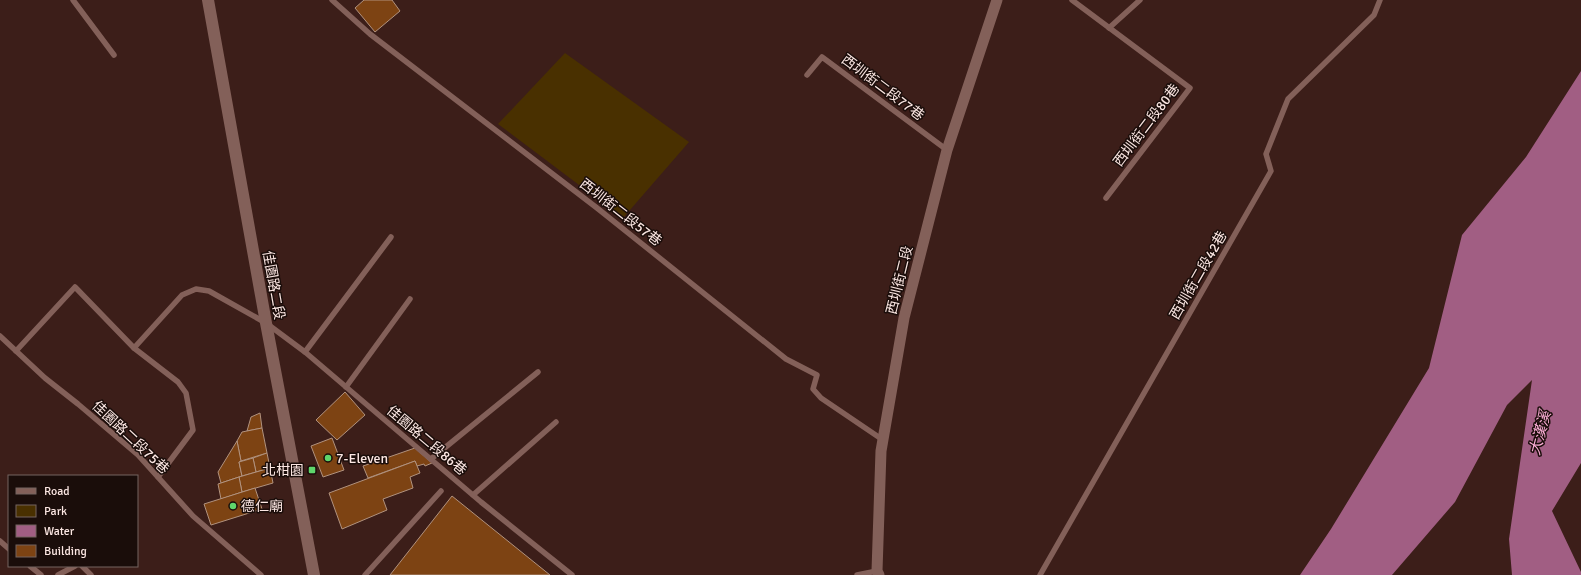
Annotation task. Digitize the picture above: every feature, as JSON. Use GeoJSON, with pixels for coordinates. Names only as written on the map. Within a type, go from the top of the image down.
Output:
{"type":"FeatureCollection","features":[{"type":"Feature","properties":{"kind":"street","name":"佳園路二段"},"geometry":{"type":"LineString","coordinates":[[208,0],[266,323],[314,575]]}},
{"type":"Feature","properties":{"kind":"street","name":"西圳街二段"},"geometry":{"type":"LineString","coordinates":[[878,573],[881,451],[904,318],[947,150],[997,0]]}},
{"type":"Feature","properties":{"kind":"lane"},"geometry":{"type":"LineString","coordinates":[[73,0],[114,55]]}},
{"type":"Feature","properties":{"kind":"lane","name":"西圳街二段57巷"},"geometry":{"type":"LineString","coordinates":[[332,0],[370,34],[598,208],[786,359],[817,375],[813,389],[821,398],[883,440]]}},
{"type":"Feature","properties":{"kind":"lane","name":"西圳街二段80巷"},"geometry":{"type":"LineString","coordinates":[[1072,0],[1190,88],[1106,198]]}},
{"type":"Feature","properties":{"kind":"lane"},"geometry":{"type":"LineString","coordinates":[[1109,28],[1140,0]]}},
{"type":"Feature","properties":{"kind":"lane","name":"西圳街二段42巷"},"geometry":{"type":"LineString","coordinates":[[1040,575],[1272,171],[1266,154],[1288,99],[1374,15],[1380,0]]}},
{"type":"Feature","properties":{"kind":"lane","name":"西圳街二段77巷"},"geometry":{"type":"LineString","coordinates":[[807,76],[822,57],[947,150]]}},
{"type":"Feature","properties":{"kind":"lane"},"geometry":{"type":"LineString","coordinates":[[305,352],[392,237]]}},
{"type":"Feature","properties":{"kind":"lane"},"geometry":{"type":"LineString","coordinates":[[16,350],[75,287],[134,348],[178,382],[186,393],[193,430],[158,477]]}},
{"type":"Feature","properties":{"kind":"lane","name":"佳園路二段86巷"},"geometry":{"type":"LineString","coordinates":[[134,348],[182,295],[196,289],[209,291],[266,323],[305,352],[473,495],[572,575]]}},
{"type":"Feature","properties":{"kind":"lane"},"geometry":{"type":"LineString","coordinates":[[346,387],[410,299]]}},
{"type":"Feature","properties":{"kind":"lane","name":"佳園路二段75巷"},"geometry":{"type":"LineString","coordinates":[[0,336],[45,378],[138,455],[193,516],[261,575]]}},
{"type":"Feature","properties":{"kind":"lane"},"geometry":{"type":"LineString","coordinates":[[431,459],[538,372]]}},
{"type":"Feature","properties":{"kind":"lane"},"geometry":{"type":"LineString","coordinates":[[473,495],[556,422]]}},
{"type":"Feature","properties":{"kind":"lane"},"geometry":{"type":"LineString","coordinates":[[365,575],[441,491]]}},
{"type":"Feature","properties":{"kind":"lane"},"geometry":{"type":"LineString","coordinates":[[0,541],[8,547]]}},
{"type":"Feature","properties":{"kind":"lane"},"geometry":{"type":"LineString","coordinates":[[31,567],[41,575]]}},
{"type":"Feature","properties":{"kind":"lane"},"geometry":{"type":"LineString","coordinates":[[58,575],[73,567]]}},
{"type":"Feature","properties":{"kind":"lane"},"geometry":{"type":"LineString","coordinates":[[83,567],[92,575]]}},
{"type":"Feature","properties":{"kind":"lane"},"geometry":{"type":"LineString","coordinates":[[857,575],[878,573]]}},
{"type":"Feature","properties":{"kind":"green space"},"geometry":{"type":"Polygon","coordinates":[[[565,53],[689,142],[623,218],[498,124],[565,53]]]}},
{"type":"Feature","properties":{"kind":"water","name":"大漢溪"},"geometry":{"type":"Polygon","coordinates":[[[1581,71],[1581,463],[1552,511],[1581,572],[1581,575],[1512,575],[1509,539],[1532,380],[1507,405],[1455,502],[1392,575],[1300,575],[1331,529],[1429,368],[1462,235],[1526,157],[1581,71]]]}},
{"type":"Feature","properties":{"kind":"building"},"geometry":{"type":"Polygon","coordinates":[[[364,0],[392,0],[400,11],[375,32],[355,8],[364,0]]]}},
{"type":"Feature","properties":{"kind":"building"},"geometry":{"type":"Polygon","coordinates":[[[345,392],[365,415],[337,440],[316,420],[345,392]]]}},
{"type":"Feature","properties":{"kind":"building"},"geometry":{"type":"Polygon","coordinates":[[[260,413],[262,428],[247,431],[251,417],[260,413]]]}},
{"type":"Feature","properties":{"kind":"building"},"geometry":{"type":"Polygon","coordinates":[[[262,428],[267,453],[241,461],[237,441],[242,432],[262,428]]]}},
{"type":"Feature","properties":{"kind":"building","name":"7-Eleven"},"geometry":{"type":"Polygon","coordinates":[[[332,438],[344,470],[323,477],[311,446],[332,438]]]}},
{"type":"Feature","properties":{"kind":"building"},"geometry":{"type":"Polygon","coordinates":[[[237,441],[242,476],[221,483],[218,472],[237,441]]]}},
{"type":"Feature","properties":{"kind":"building"},"geometry":{"type":"Polygon","coordinates":[[[415,448],[432,463],[425,466],[424,464],[417,466],[415,461],[368,478],[363,466],[415,448]]]}},
{"type":"Feature","properties":{"kind":"building"},"geometry":{"type":"Polygon","coordinates":[[[267,453],[270,468],[256,472],[253,458],[267,453]]]}},
{"type":"Feature","properties":{"kind":"building"},"geometry":{"type":"Polygon","coordinates":[[[253,458],[256,472],[242,476],[239,462],[253,458]]]}},
{"type":"Feature","properties":{"kind":"building"},"geometry":{"type":"Polygon","coordinates":[[[415,461],[420,473],[410,477],[413,488],[383,499],[387,510],[342,529],[329,493],[415,461]]]}},
{"type":"Feature","properties":{"kind":"building"},"geometry":{"type":"Polygon","coordinates":[[[270,468],[273,483],[242,492],[239,477],[270,468]]]}},
{"type":"Feature","properties":{"kind":"building"},"geometry":{"type":"Polygon","coordinates":[[[239,477],[242,492],[221,499],[218,484],[239,477]]]}},
{"type":"Feature","properties":{"kind":"building","name":"德仁廟"},"geometry":{"type":"Polygon","coordinates":[[[255,488],[262,509],[211,525],[204,504],[255,488]]]}},
{"type":"Feature","properties":{"kind":"building"},"geometry":{"type":"Polygon","coordinates":[[[452,496],[550,575],[390,575],[452,496]]]}},
{"type":"Feature","properties":{"kind":"place","name":"7-Eleven"},"geometry":{"type":"Point","coordinates":[328,458]}},
{"type":"Feature","properties":{"kind":"place","name":"北柑園"},"geometry":{"type":"Point","coordinates":[312,470]}},
{"type":"Feature","properties":{"kind":"place","name":"德仁廟"},"geometry":{"type":"Point","coordinates":[233,506]}}]}
